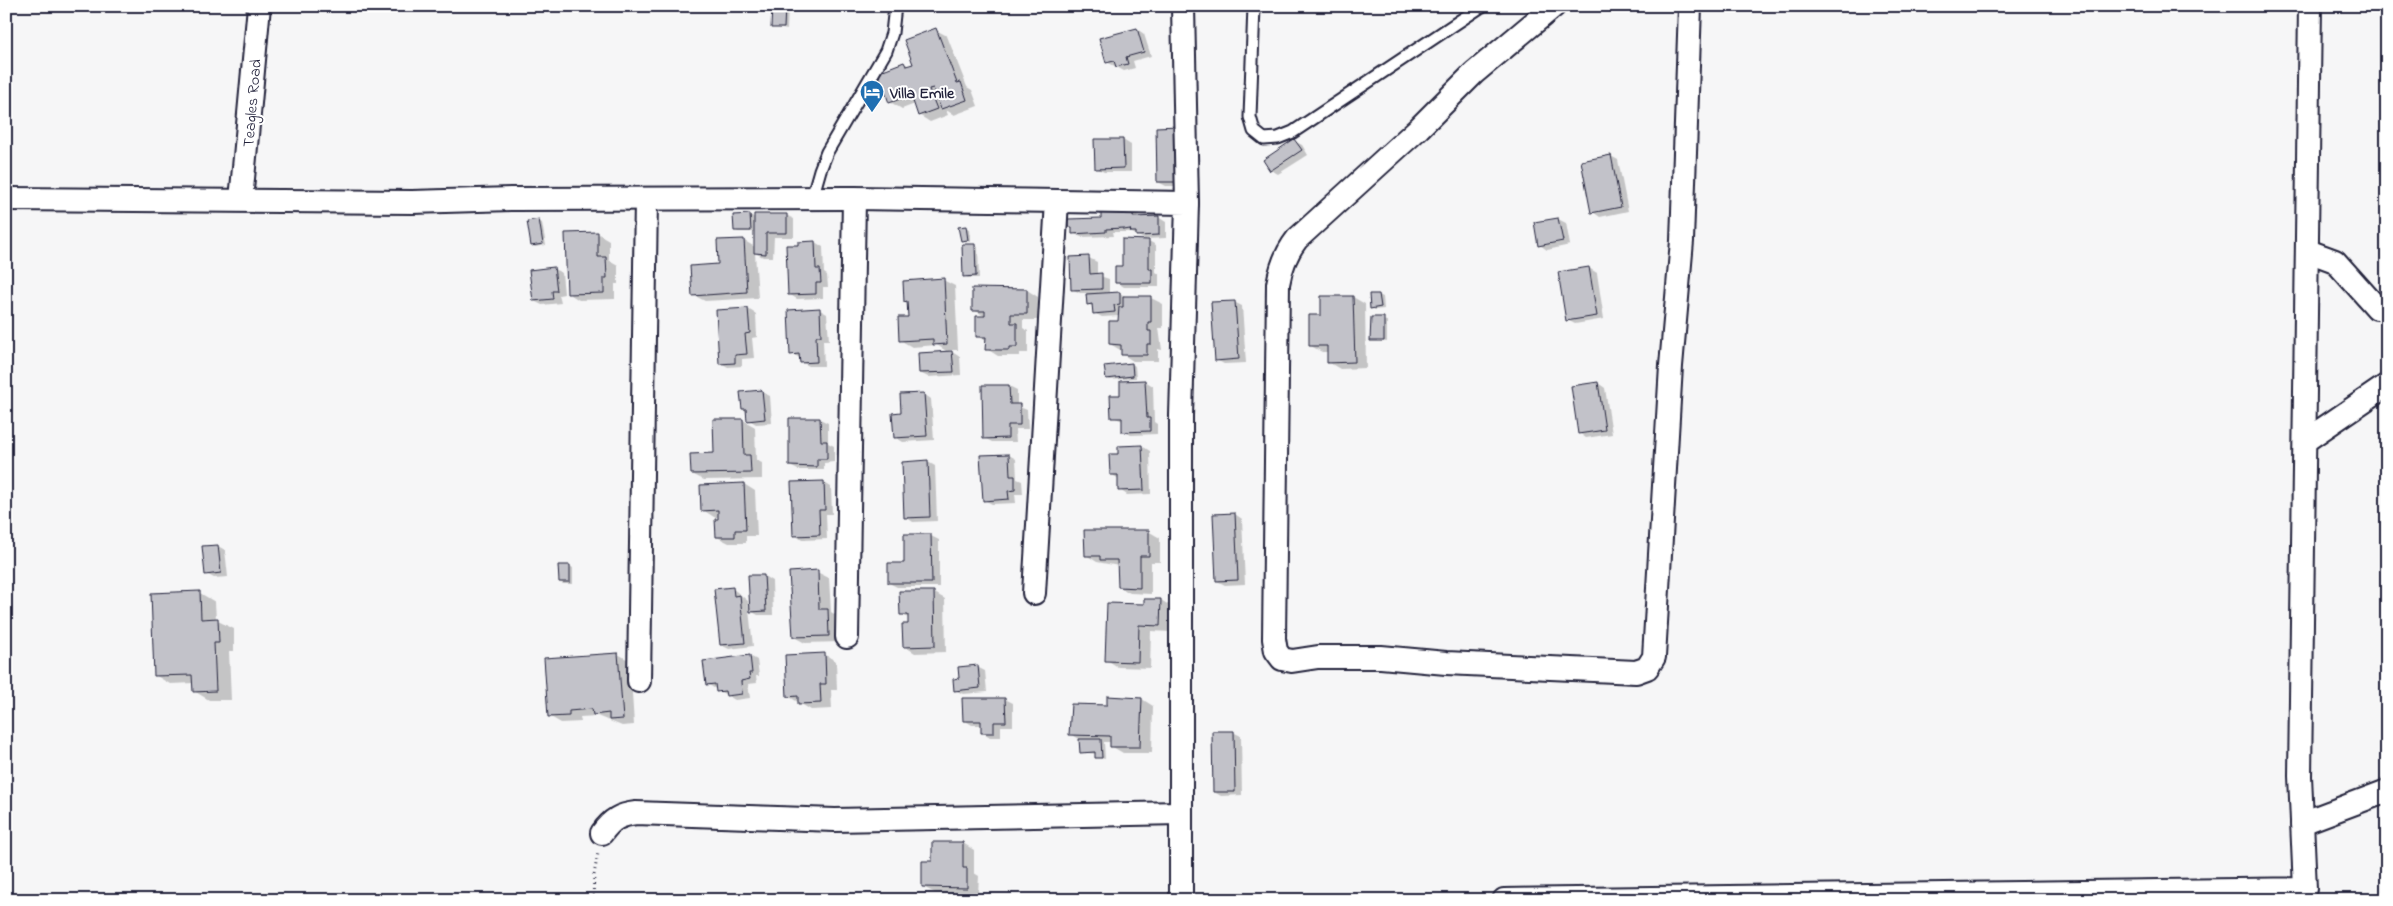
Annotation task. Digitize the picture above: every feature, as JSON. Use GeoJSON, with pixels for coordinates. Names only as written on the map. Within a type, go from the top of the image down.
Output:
{"type":"FeatureCollection","features":[{"type":"Feature","properties":{"kind":"street","name":"Teagles Road"},"geometry":{"type":"LineString","coordinates":[[241,200],[259,6]]}},
{"type":"Feature","properties":{"kind":"street"},"geometry":{"type":"LineString","coordinates":[[1181,900],[1181,416],[1187,203],[1183,6]]}},
{"type":"Feature","properties":{"kind":"street"},"geometry":{"type":"LineString","coordinates":[[1554,6],[1474,73],[1419,128],[1297,239],[1281,267],[1278,284],[1274,639],[1276,651],[1282,659],[1292,661],[1318,657],[1381,657],[1446,663],[1636,672],[1648,668],[1654,657],[1671,366],[1682,241],[1690,6]]}},
{"type":"Feature","properties":{"kind":"street"},"geometry":{"type":"LineString","coordinates":[[1504,900],[2306,894],[2300,776],[2310,6]]}},
{"type":"Feature","properties":{"kind":"street"},"geometry":{"type":"LineString","coordinates":[[639,681],[646,198]]}},
{"type":"Feature","properties":{"kind":"street"},"geometry":{"type":"LineString","coordinates":[[6,199],[412,202],[646,198],[854,198],[1187,203]]}},
{"type":"Feature","properties":{"kind":"street"},"geometry":{"type":"LineString","coordinates":[[847,637],[854,198]]}},
{"type":"Feature","properties":{"kind":"street"},"geometry":{"type":"LineString","coordinates":[[1034,593],[1057,201]]}},
{"type":"Feature","properties":{"kind":"street"},"geometry":{"type":"LineString","coordinates":[[2308,251],[2335,261],[2384,314]]}},
{"type":"Feature","properties":{"kind":"street"},"geometry":{"type":"LineString","coordinates":[[2305,441],[2387,385]]}},
{"type":"Feature","properties":{"kind":"street"},"geometry":{"type":"LineString","coordinates":[[2302,823],[2387,791]]}},
{"type":"Feature","properties":{"kind":"street"},"geometry":{"type":"LineString","coordinates":[[602,833],[609,823],[620,815],[636,813],[835,820],[1180,813]]}},
{"type":"Feature","properties":{"kind":"lane"},"geometry":{"type":"LineString","coordinates":[[812,198],[820,170],[828,152],[886,51],[892,33],[895,6]]}},
{"type":"Feature","properties":{"kind":"lane"},"geometry":{"type":"LineString","coordinates":[[1254,6],[1250,117],[1254,131],[1264,139],[1278,138],[1293,132],[1482,6]]}},
{"type":"Feature","properties":{"kind":"path"},"geometry":{"type":"LineString","coordinates":[[593,900],[594,875],[602,833]]}},
{"type":"Feature","properties":{"kind":"building"},"geometry":{"type":"Polygon","coordinates":[[[772,6],[785,6],[784,28],[771,28],[772,6]]]}},
{"type":"Feature","properties":{"kind":"building"},"geometry":{"type":"Polygon","coordinates":[[[936,28],[957,83],[961,82],[967,100],[941,109],[933,88],[929,89],[937,109],[918,116],[911,95],[889,103],[878,72],[904,62],[906,66],[913,64],[904,40],[936,28]]]}},
{"type":"Feature","properties":{"kind":"building"},"geometry":{"type":"Polygon","coordinates":[[[1137,28],[1144,52],[1126,57],[1128,64],[1116,67],[1114,61],[1106,63],[1099,38],[1137,28]]]}},
{"type":"Feature","properties":{"kind":"building"},"geometry":{"type":"Polygon","coordinates":[[[1179,126],[1181,182],[1157,182],[1156,127],[1179,126]]]}},
{"type":"Feature","properties":{"kind":"building"},"geometry":{"type":"Polygon","coordinates":[[[1094,139],[1123,139],[1124,168],[1095,169],[1094,139]]]}},
{"type":"Feature","properties":{"kind":"building"},"geometry":{"type":"Polygon","coordinates":[[[1294,139],[1302,150],[1270,171],[1263,160],[1294,139]]]}},
{"type":"Feature","properties":{"kind":"building"},"geometry":{"type":"Polygon","coordinates":[[[1611,155],[1621,207],[1591,213],[1581,161],[1611,155]]]}},
{"type":"Feature","properties":{"kind":"building"},"geometry":{"type":"Polygon","coordinates":[[[1133,211],[1133,217],[1159,216],[1159,235],[1136,236],[1136,232],[1131,232],[1130,229],[1124,230],[1124,228],[1106,229],[1106,232],[1072,234],[1072,227],[1068,227],[1068,219],[1101,218],[1101,213],[1133,211]]]}},
{"type":"Feature","properties":{"kind":"building"},"geometry":{"type":"Polygon","coordinates":[[[750,214],[751,231],[734,231],[733,215],[750,214]]]}},
{"type":"Feature","properties":{"kind":"building"},"geometry":{"type":"Polygon","coordinates":[[[754,214],[787,214],[787,233],[766,233],[766,254],[754,253],[754,214]]]}},
{"type":"Feature","properties":{"kind":"building"},"geometry":{"type":"Polygon","coordinates":[[[1558,218],[1563,241],[1538,246],[1534,222],[1558,218]]]}},
{"type":"Feature","properties":{"kind":"building"},"geometry":{"type":"Polygon","coordinates":[[[539,219],[543,244],[531,246],[527,221],[539,219]]]}},
{"type":"Feature","properties":{"kind":"building"},"geometry":{"type":"Polygon","coordinates":[[[966,226],[968,240],[961,241],[958,227],[966,226]]]}},
{"type":"Feature","properties":{"kind":"building"},"geometry":{"type":"Polygon","coordinates":[[[598,232],[598,257],[606,257],[607,278],[604,278],[604,293],[567,294],[565,233],[598,232]]]}},
{"type":"Feature","properties":{"kind":"building"},"geometry":{"type":"Polygon","coordinates":[[[744,239],[747,292],[692,296],[690,266],[718,264],[717,240],[744,239]]]}},
{"type":"Feature","properties":{"kind":"building"},"geometry":{"type":"Polygon","coordinates":[[[1122,239],[1149,240],[1149,269],[1152,269],[1152,283],[1115,283],[1115,266],[1122,266],[1122,239]]]}},
{"type":"Feature","properties":{"kind":"building"},"geometry":{"type":"Polygon","coordinates":[[[815,241],[816,269],[820,269],[821,283],[816,283],[816,294],[788,295],[786,245],[798,245],[798,242],[815,241]]]}},
{"type":"Feature","properties":{"kind":"building"},"geometry":{"type":"Polygon","coordinates":[[[962,244],[975,244],[976,276],[963,277],[962,244]]]}},
{"type":"Feature","properties":{"kind":"building"},"geometry":{"type":"Polygon","coordinates":[[[1089,256],[1090,274],[1102,273],[1102,289],[1071,290],[1070,257],[1089,256]]]}},
{"type":"Feature","properties":{"kind":"building"},"geometry":{"type":"Polygon","coordinates":[[[554,267],[557,291],[552,291],[553,299],[533,301],[529,270],[554,267]]]}},
{"type":"Feature","properties":{"kind":"building"},"geometry":{"type":"Polygon","coordinates":[[[1589,267],[1597,316],[1566,321],[1558,272],[1589,267]]]}},
{"type":"Feature","properties":{"kind":"building"},"geometry":{"type":"Polygon","coordinates":[[[944,278],[947,344],[933,345],[933,339],[899,341],[898,317],[908,317],[907,301],[904,302],[903,281],[944,278]]]}},
{"type":"Feature","properties":{"kind":"building"},"geometry":{"type":"Polygon","coordinates":[[[972,288],[1027,289],[1027,314],[1011,314],[1011,323],[1017,323],[1017,347],[1009,347],[1009,350],[985,350],[986,337],[976,337],[976,316],[985,316],[985,311],[972,311],[972,288]]]}},
{"type":"Feature","properties":{"kind":"building"},"geometry":{"type":"Polygon","coordinates":[[[1120,292],[1120,304],[1114,305],[1115,312],[1093,314],[1092,304],[1087,305],[1086,294],[1120,292]]]}},
{"type":"Feature","properties":{"kind":"building"},"geometry":{"type":"Polygon","coordinates":[[[1369,294],[1379,294],[1381,307],[1370,309],[1369,294]]]}},
{"type":"Feature","properties":{"kind":"building"},"geometry":{"type":"Polygon","coordinates":[[[1123,296],[1151,296],[1151,322],[1148,322],[1148,331],[1151,331],[1151,344],[1147,344],[1147,355],[1121,355],[1121,345],[1109,344],[1109,321],[1118,321],[1119,307],[1123,307],[1123,296]]]}},
{"type":"Feature","properties":{"kind":"building"},"geometry":{"type":"Polygon","coordinates":[[[1321,296],[1353,296],[1355,362],[1327,363],[1327,346],[1309,346],[1309,315],[1321,315],[1321,296]]]}},
{"type":"Feature","properties":{"kind":"building"},"geometry":{"type":"Polygon","coordinates":[[[1235,301],[1239,359],[1215,361],[1211,302],[1235,301]]]}},
{"type":"Feature","properties":{"kind":"building"},"geometry":{"type":"Polygon","coordinates":[[[748,308],[750,333],[745,334],[747,354],[735,355],[735,363],[719,364],[716,310],[748,308]]]}},
{"type":"Feature","properties":{"kind":"building"},"geometry":{"type":"Polygon","coordinates":[[[820,308],[821,336],[816,336],[817,362],[800,363],[799,354],[790,355],[788,310],[820,308]]]}},
{"type":"Feature","properties":{"kind":"building"},"geometry":{"type":"Polygon","coordinates":[[[1371,317],[1384,317],[1384,341],[1370,341],[1371,317]]]}},
{"type":"Feature","properties":{"kind":"building"},"geometry":{"type":"Polygon","coordinates":[[[952,351],[954,372],[919,373],[918,353],[952,351]]]}},
{"type":"Feature","properties":{"kind":"building"},"geometry":{"type":"Polygon","coordinates":[[[1132,363],[1133,376],[1106,379],[1104,366],[1132,363]]]}},
{"type":"Feature","properties":{"kind":"building"},"geometry":{"type":"Polygon","coordinates":[[[1145,380],[1147,418],[1150,418],[1150,431],[1122,432],[1122,418],[1111,418],[1110,395],[1120,395],[1120,381],[1145,380]]]}},
{"type":"Feature","properties":{"kind":"building"},"geometry":{"type":"Polygon","coordinates":[[[1598,382],[1605,430],[1578,434],[1571,386],[1598,382]]]}},
{"type":"Feature","properties":{"kind":"building"},"geometry":{"type":"Polygon","coordinates":[[[982,385],[1009,385],[1010,404],[1020,404],[1020,425],[1008,425],[1008,438],[983,439],[982,385]]]}},
{"type":"Feature","properties":{"kind":"building"},"geometry":{"type":"Polygon","coordinates":[[[762,390],[765,419],[747,421],[746,409],[742,409],[740,392],[762,390]]]}},
{"type":"Feature","properties":{"kind":"building"},"geometry":{"type":"Polygon","coordinates":[[[924,393],[927,436],[894,438],[892,413],[901,412],[900,394],[924,393]]]}},
{"type":"Feature","properties":{"kind":"building"},"geometry":{"type":"Polygon","coordinates":[[[789,418],[820,418],[821,441],[827,441],[827,459],[817,459],[817,467],[789,466],[789,418]]]}},
{"type":"Feature","properties":{"kind":"building"},"geometry":{"type":"Polygon","coordinates":[[[713,419],[743,419],[744,455],[750,455],[751,473],[691,474],[690,454],[714,453],[713,419]]]}},
{"type":"Feature","properties":{"kind":"building"},"geometry":{"type":"Polygon","coordinates":[[[1142,445],[1144,490],[1118,491],[1118,475],[1110,475],[1109,454],[1118,454],[1118,446],[1142,445]]]}},
{"type":"Feature","properties":{"kind":"building"},"geometry":{"type":"Polygon","coordinates":[[[1009,454],[1010,476],[1015,476],[1015,490],[1008,491],[1009,499],[983,501],[980,455],[1009,454]]]}},
{"type":"Feature","properties":{"kind":"building"},"geometry":{"type":"Polygon","coordinates":[[[928,460],[930,517],[904,518],[902,462],[928,460]]]}},
{"type":"Feature","properties":{"kind":"building"},"geometry":{"type":"Polygon","coordinates":[[[824,481],[825,510],[819,510],[820,535],[793,536],[791,482],[824,481]]]}},
{"type":"Feature","properties":{"kind":"building"},"geometry":{"type":"Polygon","coordinates":[[[744,483],[746,530],[735,530],[735,537],[716,537],[715,519],[718,519],[718,510],[701,511],[700,485],[744,483]]]}},
{"type":"Feature","properties":{"kind":"building"},"geometry":{"type":"Polygon","coordinates":[[[1235,513],[1238,580],[1216,581],[1213,514],[1235,513]]]}},
{"type":"Feature","properties":{"kind":"building"},"geometry":{"type":"Polygon","coordinates":[[[1084,530],[1149,530],[1149,556],[1140,556],[1140,588],[1118,587],[1117,560],[1100,560],[1100,556],[1085,556],[1084,530]]]}},
{"type":"Feature","properties":{"kind":"building"},"geometry":{"type":"Polygon","coordinates":[[[904,534],[931,534],[932,583],[888,583],[888,563],[904,563],[904,534]]]}},
{"type":"Feature","properties":{"kind":"building"},"geometry":{"type":"Polygon","coordinates":[[[218,545],[221,573],[205,575],[202,546],[218,545]]]}},
{"type":"Feature","properties":{"kind":"building"},"geometry":{"type":"Polygon","coordinates":[[[558,565],[570,565],[570,582],[559,582],[558,565]]]}},
{"type":"Feature","properties":{"kind":"building"},"geometry":{"type":"Polygon","coordinates":[[[818,570],[819,609],[828,609],[829,636],[793,637],[789,572],[818,570]]]}},
{"type":"Feature","properties":{"kind":"building"},"geometry":{"type":"Polygon","coordinates":[[[748,575],[764,575],[766,611],[750,612],[748,575]]]}},
{"type":"Feature","properties":{"kind":"building"},"geometry":{"type":"Polygon","coordinates":[[[733,587],[734,596],[740,595],[745,643],[720,645],[714,589],[733,587]]]}},
{"type":"Feature","properties":{"kind":"building"},"geometry":{"type":"Polygon","coordinates":[[[200,591],[201,619],[218,618],[219,643],[214,643],[216,691],[193,692],[192,675],[154,676],[151,593],[200,591]]]}},
{"type":"Feature","properties":{"kind":"building"},"geometry":{"type":"Polygon","coordinates":[[[899,591],[934,591],[935,646],[903,647],[902,624],[908,624],[908,615],[900,615],[899,591]]]}},
{"type":"Feature","properties":{"kind":"building"},"geometry":{"type":"Polygon","coordinates":[[[1144,599],[1161,599],[1160,626],[1139,625],[1138,662],[1105,661],[1107,603],[1144,604],[1144,599]]]}},
{"type":"Feature","properties":{"kind":"building"},"geometry":{"type":"Polygon","coordinates":[[[618,653],[623,719],[609,720],[609,713],[593,715],[592,709],[569,711],[569,716],[548,717],[544,658],[618,653]]]}},
{"type":"Feature","properties":{"kind":"building"},"geometry":{"type":"Polygon","coordinates":[[[825,653],[826,684],[820,684],[821,703],[798,704],[798,696],[787,697],[785,655],[825,653]]]}},
{"type":"Feature","properties":{"kind":"building"},"geometry":{"type":"Polygon","coordinates":[[[750,655],[752,673],[749,673],[750,679],[741,681],[742,694],[726,696],[725,691],[716,692],[715,684],[706,685],[703,661],[750,655]]]}},
{"type":"Feature","properties":{"kind":"building"},"geometry":{"type":"Polygon","coordinates":[[[978,665],[980,688],[954,691],[953,679],[959,678],[958,667],[978,665]]]}},
{"type":"Feature","properties":{"kind":"building"},"geometry":{"type":"Polygon","coordinates":[[[1107,696],[1142,698],[1140,747],[1110,747],[1110,736],[1069,735],[1071,704],[1107,705],[1107,696]]]}},
{"type":"Feature","properties":{"kind":"building"},"geometry":{"type":"Polygon","coordinates":[[[962,698],[1005,698],[1006,722],[994,722],[994,733],[981,733],[981,721],[963,721],[962,698]]]}},
{"type":"Feature","properties":{"kind":"building"},"geometry":{"type":"Polygon","coordinates":[[[1212,731],[1234,731],[1235,792],[1213,792],[1212,731]]]}},
{"type":"Feature","properties":{"kind":"building"},"geometry":{"type":"Polygon","coordinates":[[[1079,739],[1101,739],[1102,758],[1095,758],[1095,752],[1080,753],[1079,739]]]}},
{"type":"Feature","properties":{"kind":"building"},"geometry":{"type":"Polygon","coordinates":[[[932,842],[963,842],[963,868],[967,868],[967,888],[922,887],[922,861],[932,861],[932,842]]]}},
{"type":"Feature","properties":{"kind":"place","name":"Villa Emile"},"geometry":{"type":"Point","coordinates":[872,113]}}]}
